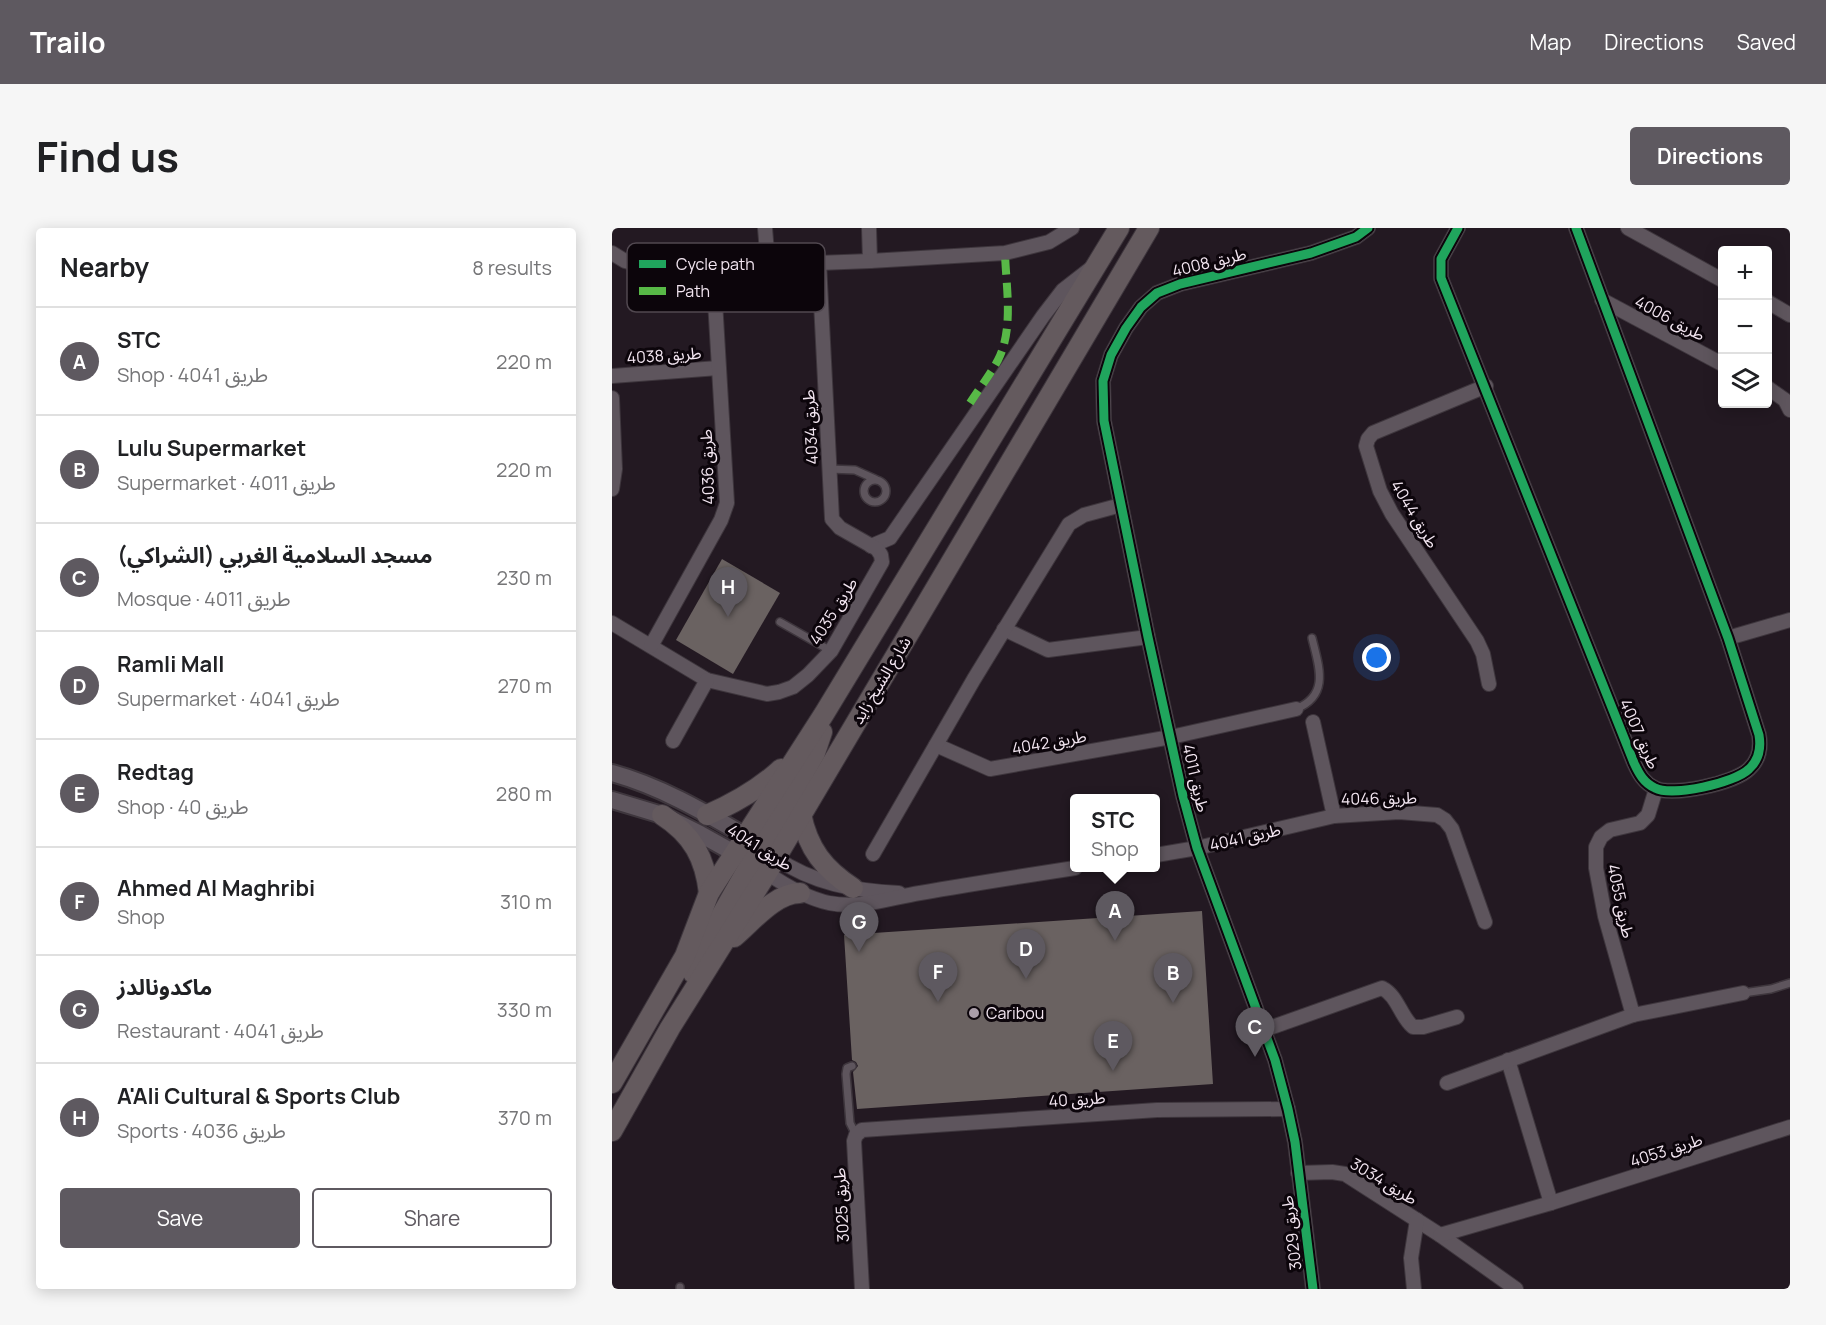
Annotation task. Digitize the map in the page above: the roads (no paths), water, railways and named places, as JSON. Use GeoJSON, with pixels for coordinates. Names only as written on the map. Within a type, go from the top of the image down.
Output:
{"type":"FeatureCollection","features":[{"type":"Feature","properties":{"kind":"main road","name":"شارع الشيخ زايد"},"geometry":{"type":"LineString","coordinates":[[758,859],[746,837],[824,714],[1119,228]]}},
{"type":"Feature","properties":{"kind":"main road","name":"شارع الشيخ زايد"},"geometry":{"type":"LineString","coordinates":[[612,1083],[685,956],[709,893],[758,859],[801,814],[1149,228]]}},
{"type":"Feature","properties":{"kind":"main road"},"geometry":{"type":"LineString","coordinates":[[682,1009],[704,946],[758,859],[815,753],[822,734],[824,714]]}},
{"type":"Feature","properties":{"kind":"main road"},"geometry":{"type":"LineString","coordinates":[[707,815],[759,788],[799,753]]}},
{"type":"Feature","properties":{"kind":"main road"},"geometry":{"type":"LineString","coordinates":[[801,814],[809,843],[816,855],[833,873],[854,888]]}},
{"type":"Feature","properties":{"kind":"main road"},"geometry":{"type":"LineString","coordinates":[[662,815],[678,825],[692,842],[707,875],[709,893]]}},
{"type":"Feature","properties":{"kind":"main road","name":"شارع الشيخ زايد"},"geometry":{"type":"LineString","coordinates":[[612,1131],[717,953],[758,859]]}},
{"type":"Feature","properties":{"kind":"main road"},"geometry":{"type":"LineString","coordinates":[[717,953],[778,900],[787,895],[800,893]]}},
{"type":"Feature","properties":{"kind":"street"},"geometry":{"type":"LineString","coordinates":[[765,228],[766,243]]}},
{"type":"Feature","properties":{"kind":"street"},"geometry":{"type":"LineString","coordinates":[[869,228],[870,261]]}},
{"type":"Feature","properties":{"kind":"street"},"geometry":{"type":"LineString","coordinates":[[825,264],[1005,253],[1049,242],[1072,228]]}},
{"type":"Feature","properties":{"kind":"street","name":"طريق 4008"},"geometry":{"type":"LineString","coordinates":[[1103,381],[1111,355],[1126,328],[1141,307],[1157,294],[1180,284],[1311,253],[1341,243],[1368,228]]}},
{"type":"Feature","properties":{"kind":"street","name":"طريق 4007"},"geometry":{"type":"LineString","coordinates":[[1458,228],[1441,259],[1441,278],[1486,386],[1634,763],[1643,780],[1656,789],[1665,791],[1685,790],[1733,779],[1750,769],[1758,755],[1759,735],[1728,638],[1576,228]]}},
{"type":"Feature","properties":{"kind":"street"},"geometry":{"type":"LineString","coordinates":[[1628,228],[1718,277]]}},
{"type":"Feature","properties":{"kind":"street"},"geometry":{"type":"LineString","coordinates":[[612,254],[627,262]]}},
{"type":"Feature","properties":{"kind":"street"},"geometry":{"type":"LineString","coordinates":[[871,546],[890,538],[902,522],[993,386],[1063,290],[1099,262]]}},
{"type":"Feature","properties":{"kind":"street","name":"طريق 4006"},"geometry":{"type":"LineString","coordinates":[[1602,300],[1718,362]]}},
{"type":"Feature","properties":{"kind":"street"},"geometry":{"type":"LineString","coordinates":[[1772,305],[1790,315]]}},
{"type":"Feature","properties":{"kind":"street","name":"طريق 4036"},"geometry":{"type":"LineString","coordinates":[[651,646],[725,511],[727,495],[715,312]]}},
{"type":"Feature","properties":{"kind":"street","name":"طريق 4034"},"geometry":{"type":"LineString","coordinates":[[822,312],[832,519],[840,528],[879,552],[882,562]]}},
{"type":"Feature","properties":{"kind":"street","name":"طريق 4038"},"geometry":{"type":"LineString","coordinates":[[612,375],[718,368]]}},
{"type":"Feature","properties":{"kind":"street","name":"طريق 4011"},"geometry":{"type":"LineString","coordinates":[[1103,381],[1104,421],[1148,637],[1197,848],[1277,1069],[1288,1109],[1298,1173]]}},
{"type":"Feature","properties":{"kind":"street","name":"طريق 4044"},"geometry":{"type":"LineString","coordinates":[[1486,386],[1373,433],[1366,446],[1380,491],[1392,514],[1477,641],[1483,654],[1489,684]]}},
{"type":"Feature","properties":{"kind":"street"},"geometry":{"type":"LineString","coordinates":[[1772,391],[1785,400],[1790,410]]}},
{"type":"Feature","properties":{"kind":"street"},"geometry":{"type":"LineString","coordinates":[[612,398],[615,469],[612,489]]}},
{"type":"Feature","properties":{"kind":"street"},"geometry":{"type":"LineString","coordinates":[[873,854],[1004,629],[1069,524],[1084,515],[1121,505]]}},
{"type":"Feature","properties":{"kind":"street","name":"طريق 4035"},"geometry":{"type":"LineString","coordinates":[[612,623],[707,680],[767,694],[779,692],[793,687],[831,651],[882,562]]}},
{"type":"Feature","properties":{"kind":"street"},"geometry":{"type":"LineString","coordinates":[[1728,638],[1790,620]]}},
{"type":"Feature","properties":{"kind":"street"},"geometry":{"type":"LineString","coordinates":[[1004,629],[1048,650],[1148,637]]}},
{"type":"Feature","properties":{"kind":"street"},"geometry":{"type":"LineString","coordinates":[[672,741],[707,680]]}},
{"type":"Feature","properties":{"kind":"street","name":"طريق 4042"},"geometry":{"type":"LineString","coordinates":[[936,745],[990,770],[1171,737],[1296,709]]}},
{"type":"Feature","properties":{"kind":"street","name":"طريق 4046"},"geometry":{"type":"LineString","coordinates":[[1313,722],[1334,816],[1399,812],[1437,815],[1445,820],[1452,829],[1485,922]]}},
{"type":"Feature","properties":{"kind":"street","name":"طريق 4041"},"geometry":{"type":"LineString","coordinates":[[612,773],[635,779],[674,797],[746,837]]}},
{"type":"Feature","properties":{"kind":"street","name":"طريق 4055"},"geometry":{"type":"LineString","coordinates":[[1633,1014],[1605,916],[1596,868],[1596,847],[1601,837],[1610,830],[1640,823],[1648,815],[1656,789]]}},
{"type":"Feature","properties":{"kind":"street","name":"طريق 4041"},"geometry":{"type":"LineString","coordinates":[[612,800],[662,815],[758,859],[817,879],[854,888],[916,893]]}},
{"type":"Feature","properties":{"kind":"street","name":"طريق 4041"},"geometry":{"type":"LineString","coordinates":[[1160,854],[1197,848],[1334,816]]}},
{"type":"Feature","properties":{"kind":"street","name":"طريق 4041"},"geometry":{"type":"LineString","coordinates":[[758,859],[800,893],[829,903],[849,905],[869,904],[916,893],[1070,868]]}},
{"type":"Feature","properties":{"kind":"street"},"geometry":{"type":"LineString","coordinates":[[1264,1030],[1382,988],[1396,1000],[1407,1021],[1413,1027],[1422,1027],[1457,1017]]}},
{"type":"Feature","properties":{"kind":"street"},"geometry":{"type":"LineString","coordinates":[[1447,1083],[1633,1014],[1743,993]]}},
{"type":"Feature","properties":{"kind":"street"},"geometry":{"type":"LineString","coordinates":[[1508,1060],[1551,1203]]}},
{"type":"Feature","properties":{"kind":"street","name":"طريق 40"},"geometry":{"type":"LineString","coordinates":[[856,1135],[862,1130],[869,1129],[1157,1110],[1288,1109]]}},
{"type":"Feature","properties":{"kind":"street","name":"طريق 4053"},"geometry":{"type":"LineString","coordinates":[[1440,1235],[1551,1203],[1790,1127]]}},
{"type":"Feature","properties":{"kind":"street","name":"طريق 3025"},"geometry":{"type":"LineString","coordinates":[[856,1135],[854,1149],[862,1289]]}},
{"type":"Feature","properties":{"kind":"street","name":"طريق 3034"},"geometry":{"type":"LineString","coordinates":[[1298,1173],[1345,1174],[1440,1235],[1516,1289]]}},
{"type":"Feature","properties":{"kind":"street","name":"طريق 3029"},"geometry":{"type":"LineString","coordinates":[[1298,1173],[1313,1289]]}},
{"type":"Feature","properties":{"kind":"street","name":"طريق 3034"},"geometry":{"type":"LineString","coordinates":[[1414,1289],[1410,1258],[1417,1220]]}},
{"type":"Feature","properties":{"kind":"lane"},"geometry":{"type":"LineString","coordinates":[[830,469],[855,470],[878,480]]}},
{"type":"Feature","properties":{"kind":"lane"},"geometry":{"type":"LineString","coordinates":[[780,622],[831,651]]}},
{"type":"Feature","properties":{"kind":"lane"},"geometry":{"type":"LineString","coordinates":[[1296,709],[1311,701],[1319,686],[1320,677],[1312,638]]}},
{"type":"Feature","properties":{"kind":"lane"},"geometry":{"type":"LineString","coordinates":[[1743,993],[1772,989],[1790,983]]}},
{"type":"Feature","properties":{"kind":"lane"},"geometry":{"type":"LineString","coordinates":[[852,1066],[847,1068],[846,1074],[850,1123],[856,1135]]}},
{"type":"Feature","properties":{"kind":"place","name":"A'Ali Cultural & Sports Club"},"geometry":{"type":"Point","coordinates":[728,617]}},
{"type":"Feature","properties":{"kind":"place","name":"STC"},"geometry":{"type":"Point","coordinates":[1115,941]}},
{"type":"Feature","properties":{"kind":"place","name":"ماكدونالدز"},"geometry":{"type":"Point","coordinates":[859,952]}},
{"type":"Feature","properties":{"kind":"place","name":"Ramli Mall"},"geometry":{"type":"Point","coordinates":[1026,979]}},
{"type":"Feature","properties":{"kind":"place","name":"Ahmed Al Maghribi"},"geometry":{"type":"Point","coordinates":[938,1002]}},
{"type":"Feature","properties":{"kind":"place","name":"Lulu Supermarket"},"geometry":{"type":"Point","coordinates":[1173,1003]}},
{"type":"Feature","properties":{"kind":"place","name":"Caribou"},"geometry":{"type":"Point","coordinates":[974,1013]}},
{"type":"Feature","properties":{"kind":"place","name":"مسجد السلامية الغربي (الشراكي)"},"geometry":{"type":"Point","coordinates":[1255,1057]}},
{"type":"Feature","properties":{"kind":"place","name":"Redtag"},"geometry":{"type":"Point","coordinates":[1113,1071]}}]}
